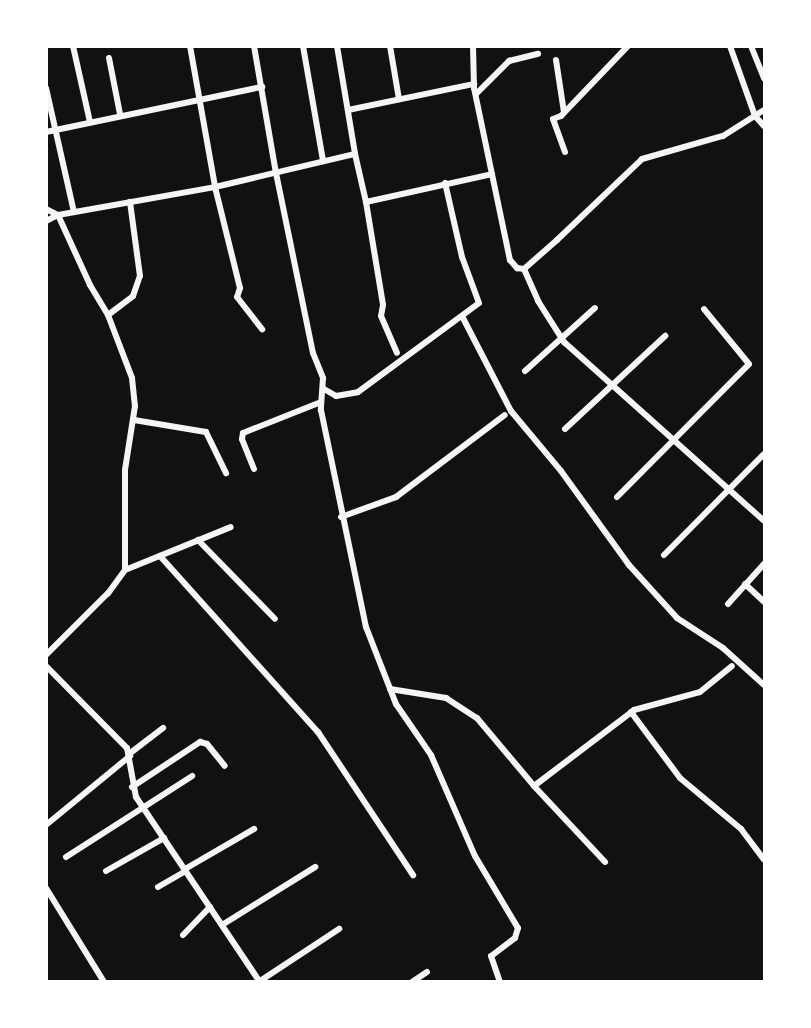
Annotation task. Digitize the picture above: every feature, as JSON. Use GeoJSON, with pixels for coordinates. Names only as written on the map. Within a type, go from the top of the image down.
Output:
{"type":"FeatureCollection","features":[{"type":"Feature","properties":{"kind":"street"},"geometry":{"type":"LineString","coordinates":[[72,46],[90,122]]}},
{"type":"Feature","properties":{"kind":"street"},"geometry":{"type":"LineString","coordinates":[[190,46],[215,187],[240,288],[237,297],[262,329]]}},
{"type":"Feature","properties":{"kind":"street"},"geometry":{"type":"LineString","coordinates":[[254,46],[276,173],[324,389],[321,402],[335,463],[341,517],[366,627],[390,689],[430,755],[475,856],[518,928],[515,938],[491,956],[500,981]]}},
{"type":"Feature","properties":{"kind":"street"},"geometry":{"type":"LineString","coordinates":[[303,46],[323,160]]}},
{"type":"Feature","properties":{"kind":"street"},"geometry":{"type":"LineString","coordinates":[[337,46],[383,305],[381,316],[398,353]]}},
{"type":"Feature","properties":{"kind":"street"},"geometry":{"type":"LineString","coordinates":[[390,46],[399,99]]}},
{"type":"Feature","properties":{"kind":"street"},"geometry":{"type":"LineString","coordinates":[[473,46],[474,84],[510,260],[512,266],[524,269]]}},
{"type":"Feature","properties":{"kind":"street"},"geometry":{"type":"LineString","coordinates":[[565,152],[554,119],[564,112],[628,46]]}},
{"type":"Feature","properties":{"kind":"street"},"geometry":{"type":"LineString","coordinates":[[730,46],[755,116],[765,126]]}},
{"type":"Feature","properties":{"kind":"street"},"geometry":{"type":"LineString","coordinates":[[752,46],[763,67],[765,78]]}},
{"type":"Feature","properties":{"kind":"street"},"geometry":{"type":"LineString","coordinates":[[476,94],[509,61],[538,54]]}},
{"type":"Feature","properties":{"kind":"street"},"geometry":{"type":"LineString","coordinates":[[109,57],[120,114]]}},
{"type":"Feature","properties":{"kind":"street"},"geometry":{"type":"LineString","coordinates":[[556,60],[564,112]]}},
{"type":"Feature","properties":{"kind":"street"},"geometry":{"type":"LineString","coordinates":[[348,110],[474,84]]}},
{"type":"Feature","properties":{"kind":"street"},"geometry":{"type":"LineString","coordinates":[[46,132],[120,114],[262,87]]}},
{"type":"Feature","properties":{"kind":"street"},"geometry":{"type":"LineString","coordinates":[[46,88],[74,212]]}},
{"type":"Feature","properties":{"kind":"street"},"geometry":{"type":"LineString","coordinates":[[524,269],[642,159],[723,136],[765,110]]}},
{"type":"Feature","properties":{"kind":"street"},"geometry":{"type":"LineString","coordinates":[[46,221],[58,215],[215,187],[356,154]]}},
{"type":"Feature","properties":{"kind":"street"},"geometry":{"type":"LineString","coordinates":[[366,202],[492,174]]}},
{"type":"Feature","properties":{"kind":"street"},"geometry":{"type":"LineString","coordinates":[[324,389],[336,396],[358,392],[463,318],[479,301],[462,257],[445,183]]}},
{"type":"Feature","properties":{"kind":"street"},"geometry":{"type":"LineString","coordinates":[[108,315],[133,296],[140,276],[130,202]]}},
{"type":"Feature","properties":{"kind":"street"},"geometry":{"type":"LineString","coordinates":[[46,209],[58,215],[90,285],[108,315],[132,378],[134,420],[125,470],[125,570]]}},
{"type":"Feature","properties":{"kind":"street"},"geometry":{"type":"LineString","coordinates":[[524,269],[538,301],[563,339],[731,487],[765,521]]}},
{"type":"Feature","properties":{"kind":"street"},"geometry":{"type":"LineString","coordinates":[[525,371],[595,308]]}},
{"type":"Feature","properties":{"kind":"street"},"geometry":{"type":"LineString","coordinates":[[617,497],[673,438],[749,364],[704,309]]}},
{"type":"Feature","properties":{"kind":"street"},"geometry":{"type":"LineString","coordinates":[[463,318],[511,411],[561,471],[629,565],[677,618],[723,648],[765,685]]}},
{"type":"Feature","properties":{"kind":"street"},"geometry":{"type":"LineString","coordinates":[[565,429],[665,336]]}},
{"type":"Feature","properties":{"kind":"street"},"geometry":{"type":"LineString","coordinates":[[254,469],[242,439],[243,433],[321,402]]}},
{"type":"Feature","properties":{"kind":"street"},"geometry":{"type":"LineString","coordinates":[[341,517],[396,497],[505,415]]}},
{"type":"Feature","properties":{"kind":"street"},"geometry":{"type":"LineString","coordinates":[[134,420],[206,432],[226,473]]}},
{"type":"Feature","properties":{"kind":"street"},"geometry":{"type":"LineString","coordinates":[[664,555],[765,454]]}},
{"type":"Feature","properties":{"kind":"street"},"geometry":{"type":"LineString","coordinates":[[46,655],[108,593],[125,570],[231,527]]}},
{"type":"Feature","properties":{"kind":"street"},"geometry":{"type":"LineString","coordinates":[[198,540],[275,620]]}},
{"type":"Feature","properties":{"kind":"street"},"geometry":{"type":"LineString","coordinates":[[160,556],[318,732],[413,875]]}},
{"type":"Feature","properties":{"kind":"street"},"geometry":{"type":"LineString","coordinates":[[728,604],[765,564]]}},
{"type":"Feature","properties":{"kind":"street"},"geometry":{"type":"LineString","coordinates":[[746,584],[765,602]]}},
{"type":"Feature","properties":{"kind":"street"},"geometry":{"type":"LineString","coordinates":[[46,666],[130,755],[132,787],[143,808],[260,981],[339,929]]}},
{"type":"Feature","properties":{"kind":"street"},"geometry":{"type":"LineString","coordinates":[[534,786],[630,712],[700,692],[732,666]]}},
{"type":"Feature","properties":{"kind":"street"},"geometry":{"type":"LineString","coordinates":[[390,689],[446,698],[468,712],[605,862]]}},
{"type":"Feature","properties":{"kind":"street"},"geometry":{"type":"LineString","coordinates":[[630,712],[680,778],[741,829],[765,859]]}},
{"type":"Feature","properties":{"kind":"street"},"geometry":{"type":"LineString","coordinates":[[46,825],[163,728]]}},
{"type":"Feature","properties":{"kind":"street"},"geometry":{"type":"LineString","coordinates":[[132,787],[200,742],[207,744],[225,766]]}},
{"type":"Feature","properties":{"kind":"street"},"geometry":{"type":"LineString","coordinates":[[66,857],[192,776]]}},
{"type":"Feature","properties":{"kind":"street"},"geometry":{"type":"LineString","coordinates":[[158,887],[254,829]]}},
{"type":"Feature","properties":{"kind":"street"},"geometry":{"type":"LineString","coordinates":[[106,872],[164,838]]}},
{"type":"Feature","properties":{"kind":"street"},"geometry":{"type":"LineString","coordinates":[[222,925],[315,867]]}},
{"type":"Feature","properties":{"kind":"street"},"geometry":{"type":"LineString","coordinates":[[46,888],[104,981]]}},
{"type":"Feature","properties":{"kind":"street"},"geometry":{"type":"LineString","coordinates":[[183,935],[210,907]]}},
{"type":"Feature","properties":{"kind":"street"},"geometry":{"type":"LineString","coordinates":[[412,981],[427,972]]}}]}
